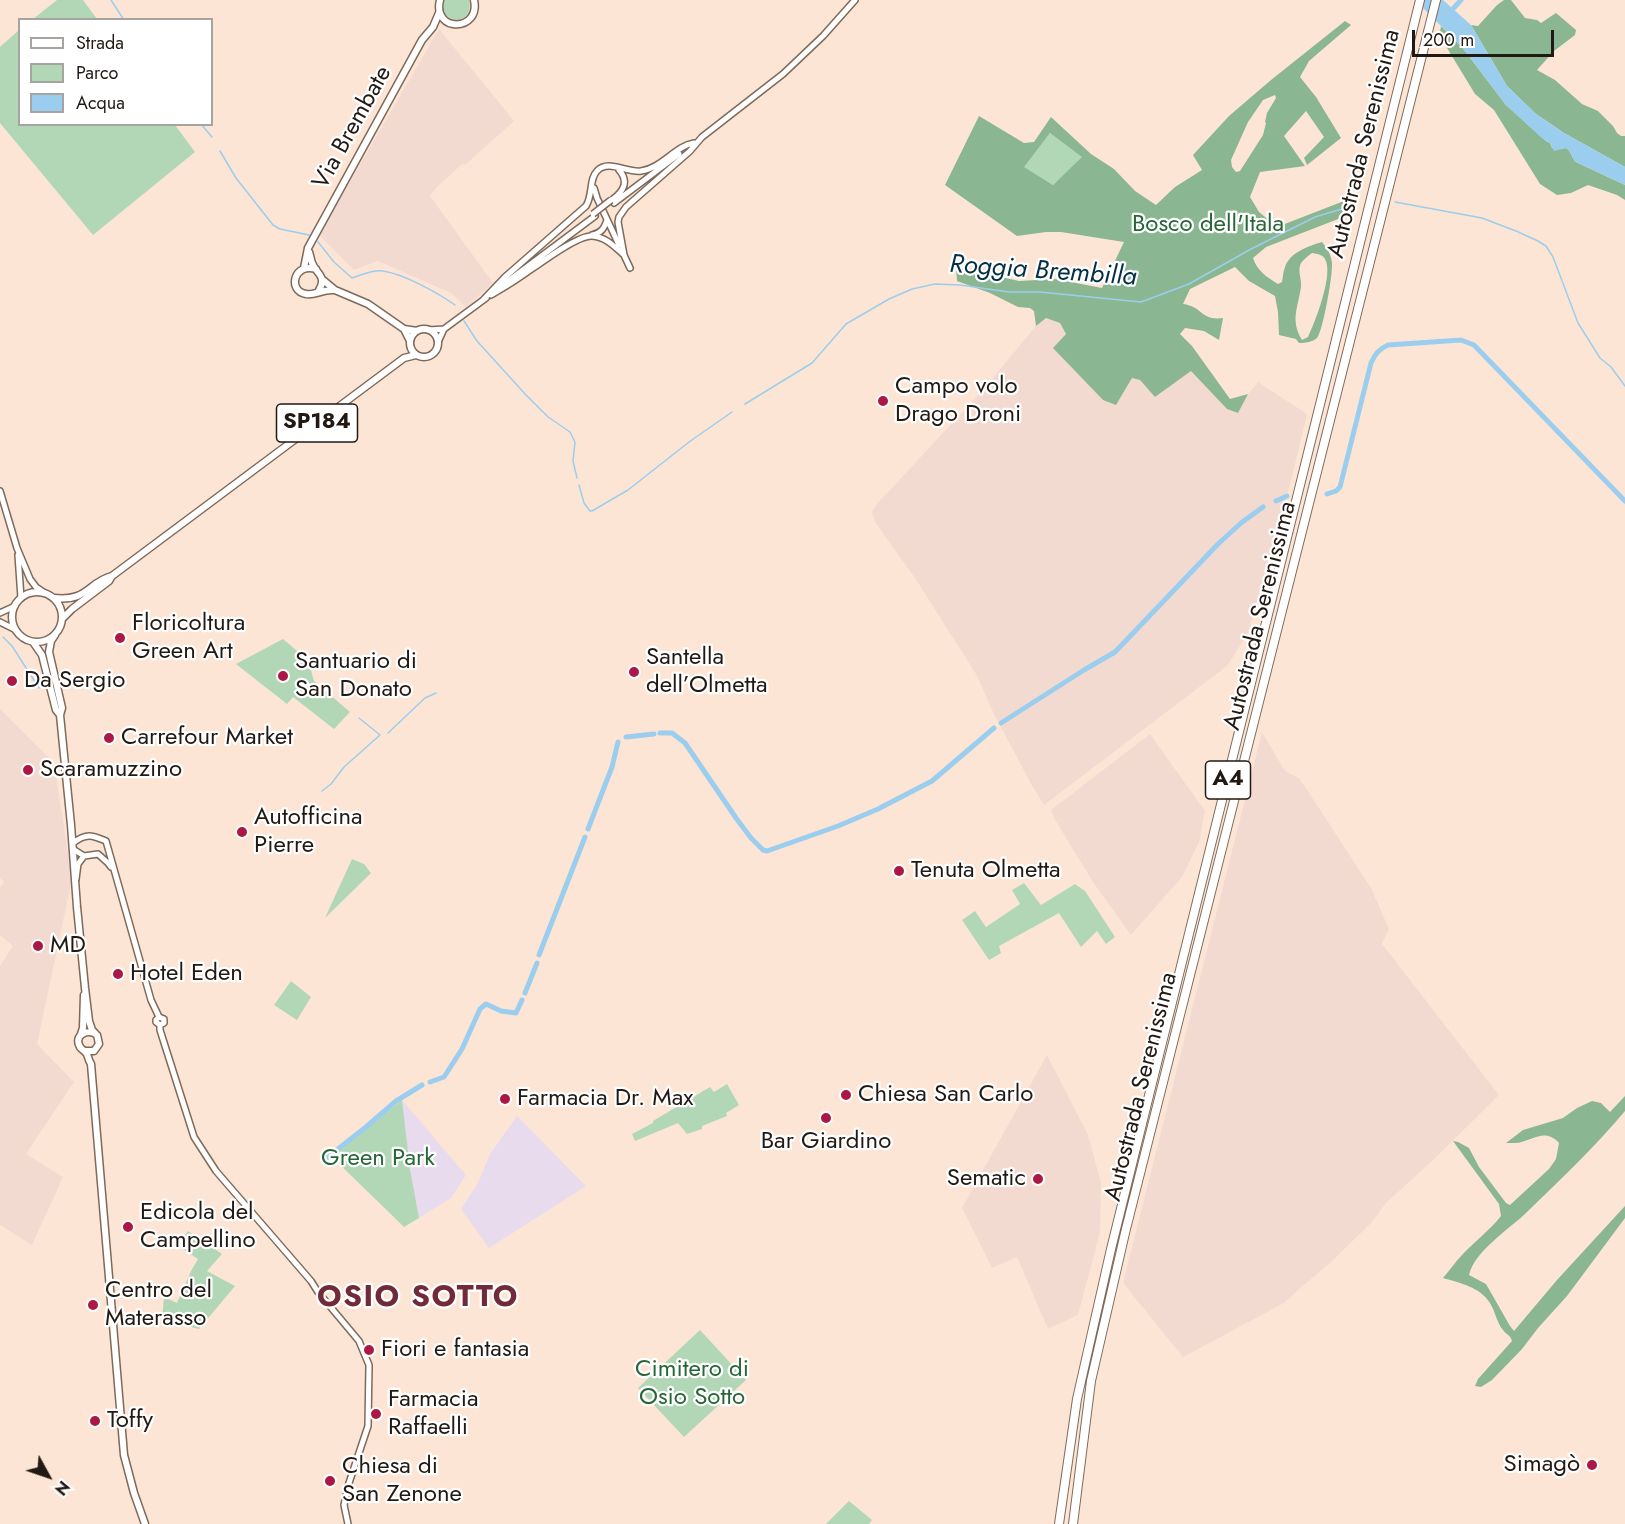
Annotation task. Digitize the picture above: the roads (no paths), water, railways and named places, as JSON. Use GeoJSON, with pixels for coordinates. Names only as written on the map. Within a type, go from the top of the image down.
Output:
{"type":"FeatureCollection","features":[{"type":"Feature","properties":{"kind":"highway","name":"Autostrada Serenissima"},"geometry":{"type":"LineString","coordinates":[[1059,1524],[1077,1399],[1111,1249],[1420,0]]}},
{"type":"Feature","properties":{"kind":"highway","name":"Autostrada Serenissima"},"geometry":{"type":"LineString","coordinates":[[1073,1524],[1091,1381],[1125,1233],[1436,0]]}},
{"type":"Feature","properties":{"kind":"main road"},"geometry":{"type":"LineString","coordinates":[[433,27],[448,23],[463,24],[470,20],[474,13],[474,0]]}},
{"type":"Feature","properties":{"kind":"main road"},"geometry":{"type":"LineString","coordinates":[[438,342],[444,329],[783,74],[823,36],[855,0]]}},
{"type":"Feature","properties":{"kind":"main road"},"geometry":{"type":"LineString","coordinates":[[438,1],[439,13],[448,23]]}},
{"type":"Feature","properties":{"kind":"main road","name":"Via Brembate"},"geometry":{"type":"LineString","coordinates":[[304,268],[308,249],[439,13]]}},
{"type":"Feature","properties":{"kind":"main road"},"geometry":{"type":"LineString","coordinates":[[624,255],[618,227],[619,217],[702,137]]}},
{"type":"Feature","properties":{"kind":"main road"},"geometry":{"type":"LineString","coordinates":[[484,299],[586,206],[594,176],[598,170],[605,166],[632,171],[645,170],[659,164],[688,144],[694,143]]}},
{"type":"Feature","properties":{"kind":"main road"},"geometry":{"type":"LineString","coordinates":[[613,202],[625,184],[622,173],[615,167]]}},
{"type":"Feature","properties":{"kind":"main road"},"geometry":{"type":"LineString","coordinates":[[592,183],[630,268]]}},
{"type":"Feature","properties":{"kind":"main road"},"geometry":{"type":"LineString","coordinates":[[484,299],[577,240],[599,233],[607,219]]}},
{"type":"Feature","properties":{"kind":"main road"},"geometry":{"type":"LineString","coordinates":[[590,236],[603,238],[624,255]]}},
{"type":"Feature","properties":{"kind":"main road"},"geometry":{"type":"LineString","coordinates":[[308,249],[311,262],[323,280],[335,290],[368,304],[404,329],[417,331],[444,329]]}},
{"type":"Feature","properties":{"kind":"main road"},"geometry":{"type":"LineString","coordinates":[[316,269],[310,267],[298,271],[294,283],[297,289],[301,293],[310,295],[335,290]]}},
{"type":"Feature","properties":{"kind":"main road"},"geometry":{"type":"LineString","coordinates":[[318,292],[323,280]]}},
{"type":"Feature","properties":{"kind":"main road"},"geometry":{"type":"LineString","coordinates":[[404,329],[412,350],[417,355]]}},
{"type":"Feature","properties":{"kind":"main road"},"geometry":{"type":"LineString","coordinates":[[429,330],[438,342]]}},
{"type":"Feature","properties":{"kind":"main road"},"geometry":{"type":"LineString","coordinates":[[404,358],[413,335],[417,331]]}},
{"type":"Feature","properties":{"kind":"main road","name":"SP184"},"geometry":{"type":"LineString","coordinates":[[63,618],[109,581],[112,576],[404,358],[431,355],[437,349],[438,342]]}},
{"type":"Feature","properties":{"kind":"main road"},"geometry":{"type":"LineString","coordinates":[[0,491],[17,548],[30,579],[36,587],[54,598],[61,607],[63,618],[59,630],[51,641],[49,652],[62,708],[60,715],[89,1022],[99,1041],[91,1064]]}},
{"type":"Feature","properties":{"kind":"main road"},"geometry":{"type":"LineString","coordinates":[[17,548],[21,598]]}},
{"type":"Feature","properties":{"kind":"main road","name":"SP184"},"geometry":{"type":"LineString","coordinates":[[54,598],[73,598],[81,595],[106,577],[112,576]]}},
{"type":"Feature","properties":{"kind":"main road"},"geometry":{"type":"LineString","coordinates":[[45,593],[32,592],[21,598],[15,606],[12,621],[20,636],[33,642],[45,641],[55,635]]}},
{"type":"Feature","properties":{"kind":"main road"},"geometry":{"type":"LineString","coordinates":[[0,613],[15,606]]}},
{"type":"Feature","properties":{"kind":"main road"},"geometry":{"type":"LineString","coordinates":[[0,622],[16,630]]}},
{"type":"Feature","properties":{"kind":"main road"},"geometry":{"type":"LineString","coordinates":[[33,642],[42,655],[56,710],[60,715]]}},
{"type":"Feature","properties":{"kind":"main road"},"geometry":{"type":"LineString","coordinates":[[71,825],[82,837]]}},
{"type":"Feature","properties":{"kind":"main road"},"geometry":{"type":"LineString","coordinates":[[73,846],[82,837],[95,835],[106,841],[151,1000],[159,1017],[156,1021],[160,1025],[199,1147],[228,1186],[359,1341],[369,1365],[368,1426],[344,1505],[348,1524]]}},
{"type":"Feature","properties":{"kind":"main road"},"geometry":{"type":"LineString","coordinates":[[73,846],[84,856]]}},
{"type":"Feature","properties":{"kind":"main road"},"geometry":{"type":"LineString","coordinates":[[76,880],[78,864],[84,856],[98,854],[113,871]]}},
{"type":"Feature","properties":{"kind":"main road"},"geometry":{"type":"LineString","coordinates":[[85,988],[83,1028],[79,1045],[86,1052],[91,1064],[124,1455],[145,1524]]}},
{"type":"Feature","properties":{"kind":"main road"},"geometry":{"type":"LineString","coordinates":[[81,1035],[88,1031],[96,1034]]}},
{"type":"Feature","properties":{"kind":"main road"},"geometry":{"type":"LineString","coordinates":[[86,1052],[98,1047]]}},
{"type":"Feature","properties":{"kind":"water"},"geometry":{"type":"Polygon","coordinates":[[[1415,0],[1443,0],[1471,25],[1507,86],[1536,114],[1564,133],[1625,167],[1625,185],[1576,162],[1566,148],[1554,151],[1550,143],[1506,105],[1462,47],[1415,0]]]}},
{"type":"Feature","properties":{"kind":"waterway","name":"Roggia Brembilla"},"geometry":{"type":"LineString","coordinates":[[111,0],[123,18]]}},
{"type":"Feature","properties":{"kind":"waterway"},"geometry":{"type":"LineString","coordinates":[[1450,12],[1461,0]]}},
{"type":"Feature","properties":{"kind":"waterway","name":"Roggia Brembilla"},"geometry":{"type":"LineString","coordinates":[[203,126],[212,137]]}},
{"type":"Feature","properties":{"kind":"waterway","name":"Roggia Brembilla"},"geometry":{"type":"LineString","coordinates":[[220,151],[236,178],[273,225],[280,229],[309,235]]}},
{"type":"Feature","properties":{"kind":"waterway","name":"Roggia Brembilla"},"geometry":{"type":"LineString","coordinates":[[1395,202],[1482,218],[1546,246],[1553,257],[1578,323],[1600,358],[1611,367],[1625,386]]}},
{"type":"Feature","properties":{"kind":"waterway","name":"Roggia Brembilla"},"geometry":{"type":"LineString","coordinates":[[745,404],[812,363],[846,324],[889,299],[912,289],[935,284],[960,285],[1009,292],[1040,292],[1141,302],[1189,284],[1315,217],[1355,205]]}},
{"type":"Feature","properties":{"kind":"waterway","name":"Roggia Brembilla"},"geometry":{"type":"LineString","coordinates":[[318,242],[334,262],[352,278],[376,271],[391,273],[420,285],[455,305]]}},
{"type":"Feature","properties":{"kind":"waterway","name":"Roggia Brembilla"},"geometry":{"type":"LineString","coordinates":[[464,321],[477,341],[526,395],[548,417],[570,432],[575,442],[573,461],[577,478]]}},
{"type":"Feature","properties":{"kind":"waterway","name":"Roggia Brembilla"},"geometry":{"type":"LineString","coordinates":[[1327,494],[1340,487],[1371,363],[1378,352],[1388,345],[1461,340],[1474,345],[1625,501]]}},
{"type":"Feature","properties":{"kind":"waterway","name":"Roggia Brembilla"},"geometry":{"type":"LineString","coordinates":[[579,485],[584,503],[592,511],[628,490],[689,442],[732,412]]}},
{"type":"Feature","properties":{"kind":"waterway","name":"Roggia Brembilla"},"geometry":{"type":"LineString","coordinates":[[1276,501],[1287,496]]}},
{"type":"Feature","properties":{"kind":"waterway","name":"Roggia Brembilla"},"geometry":{"type":"LineString","coordinates":[[1001,723],[1115,652],[1218,544],[1263,507]]}},
{"type":"Feature","properties":{"kind":"waterway"},"geometry":{"type":"LineString","coordinates":[[3,637],[12,646],[39,688]]}},
{"type":"Feature","properties":{"kind":"waterway"},"geometry":{"type":"LineString","coordinates":[[388,733],[425,698],[436,693]]}},
{"type":"Feature","properties":{"kind":"waterway"},"geometry":{"type":"LineString","coordinates":[[322,791],[331,784],[344,767],[380,735],[359,718]]}},
{"type":"Feature","properties":{"kind":"waterway","name":"Roggia Brembilla"},"geometry":{"type":"LineString","coordinates":[[660,733],[672,733],[685,743],[751,838],[767,851],[838,826],[878,809],[932,781],[994,728]]}},
{"type":"Feature","properties":{"kind":"waterway","name":"Roggia Brembilla"},"geometry":{"type":"LineString","coordinates":[[626,737],[654,734]]}},
{"type":"Feature","properties":{"kind":"waterway","name":"Roggia Brembilla"},"geometry":{"type":"LineString","coordinates":[[588,829],[612,767],[618,742]]}},
{"type":"Feature","properties":{"kind":"waterway","name":"Roggia Brembilla"},"geometry":{"type":"LineString","coordinates":[[539,955],[585,837]]}},
{"type":"Feature","properties":{"kind":"waterway","name":"Roggia Brembilla"},"geometry":{"type":"LineString","coordinates":[[525,993],[537,963]]}},
{"type":"Feature","properties":{"kind":"waterway","name":"Roggia Brembilla"},"geometry":{"type":"LineString","coordinates":[[430,1082],[444,1077],[462,1049],[480,1009],[486,1004],[501,1011],[516,1013],[522,1000]]}},
{"type":"Feature","properties":{"kind":"waterway","name":"Roggia Brembilla"},"geometry":{"type":"LineString","coordinates":[[324,1160],[396,1101],[422,1085]]}},
{"type":"Feature","properties":{"kind":"place","name":"Campo volo Drago Droni"},"geometry":{"type":"Point","coordinates":[883,401]}},
{"type":"Feature","properties":{"kind":"place","name":"Floricoltura Green Art"},"geometry":{"type":"Point","coordinates":[120,638]}},
{"type":"Feature","properties":{"kind":"place","name":"Santella dell’Olmetta"},"geometry":{"type":"Point","coordinates":[634,672]}},
{"type":"Feature","properties":{"kind":"place","name":"Santuario di San Donato"},"geometry":{"type":"Point","coordinates":[283,676]}},
{"type":"Feature","properties":{"kind":"place","name":"Da Sergio"},"geometry":{"type":"Point","coordinates":[12,681]}},
{"type":"Feature","properties":{"kind":"place","name":"Carrefour Market"},"geometry":{"type":"Point","coordinates":[109,738]}},
{"type":"Feature","properties":{"kind":"place","name":"Scaramuzzino"},"geometry":{"type":"Point","coordinates":[28,770]}},
{"type":"Feature","properties":{"kind":"place","name":"Autofficina Pierre"},"geometry":{"type":"Point","coordinates":[242,832]}},
{"type":"Feature","properties":{"kind":"place","name":"Tenuta Olmetta"},"geometry":{"type":"Point","coordinates":[899,871]}},
{"type":"Feature","properties":{"kind":"place","name":"MD"},"geometry":{"type":"Point","coordinates":[38,946]}},
{"type":"Feature","properties":{"kind":"place","name":"Hotel Eden"},"geometry":{"type":"Point","coordinates":[118,974]}},
{"type":"Feature","properties":{"kind":"place","name":"Chiesa San Carlo"},"geometry":{"type":"Point","coordinates":[846,1095]}},
{"type":"Feature","properties":{"kind":"place","name":"Farmacia Dr. Max"},"geometry":{"type":"Point","coordinates":[505,1099]}},
{"type":"Feature","properties":{"kind":"place","name":"Bar Giardino"},"geometry":{"type":"Point","coordinates":[826,1118]}},
{"type":"Feature","properties":{"kind":"place","name":"Sematic"},"geometry":{"type":"Point","coordinates":[1038,1179]}},
{"type":"Feature","properties":{"kind":"place","name":"Edicola del Campellino"},"geometry":{"type":"Point","coordinates":[128,1227]}},
{"type":"Feature","properties":{"kind":"place","name":"Centro del Materasso"},"geometry":{"type":"Point","coordinates":[93,1305]}},
{"type":"Feature","properties":{"kind":"place","name":"Fiori e fantasia"},"geometry":{"type":"Point","coordinates":[369,1350]}},
{"type":"Feature","properties":{"kind":"place","name":"Farmacia Raffaelli"},"geometry":{"type":"Point","coordinates":[376,1414]}},
{"type":"Feature","properties":{"kind":"place","name":"Toffy"},"geometry":{"type":"Point","coordinates":[95,1421]}},
{"type":"Feature","properties":{"kind":"place","name":"Simagò"},"geometry":{"type":"Point","coordinates":[1592,1465]}},
{"type":"Feature","properties":{"kind":"place","name":"Chiesa di San Zenone"},"geometry":{"type":"Point","coordinates":[330,1481]}},
{"type":"Feature","properties":{"kind":"district","name":"OSIO SOTTO"},"geometry":{"type":"Point","coordinates":[418,1299]}},
{"type":"Feature","properties":{"kind":"park label","name":"Bosco dell'Itala"},"geometry":{"type":"Point","coordinates":[1208,225]}},
{"type":"Feature","properties":{"kind":"park label","name":"Green Park"},"geometry":{"type":"Point","coordinates":[378,1159]}},
{"type":"Feature","properties":{"kind":"park label","name":"Cimitero di Osio Sotto"},"geometry":{"type":"Point","coordinates":[692,1384]}}]}
